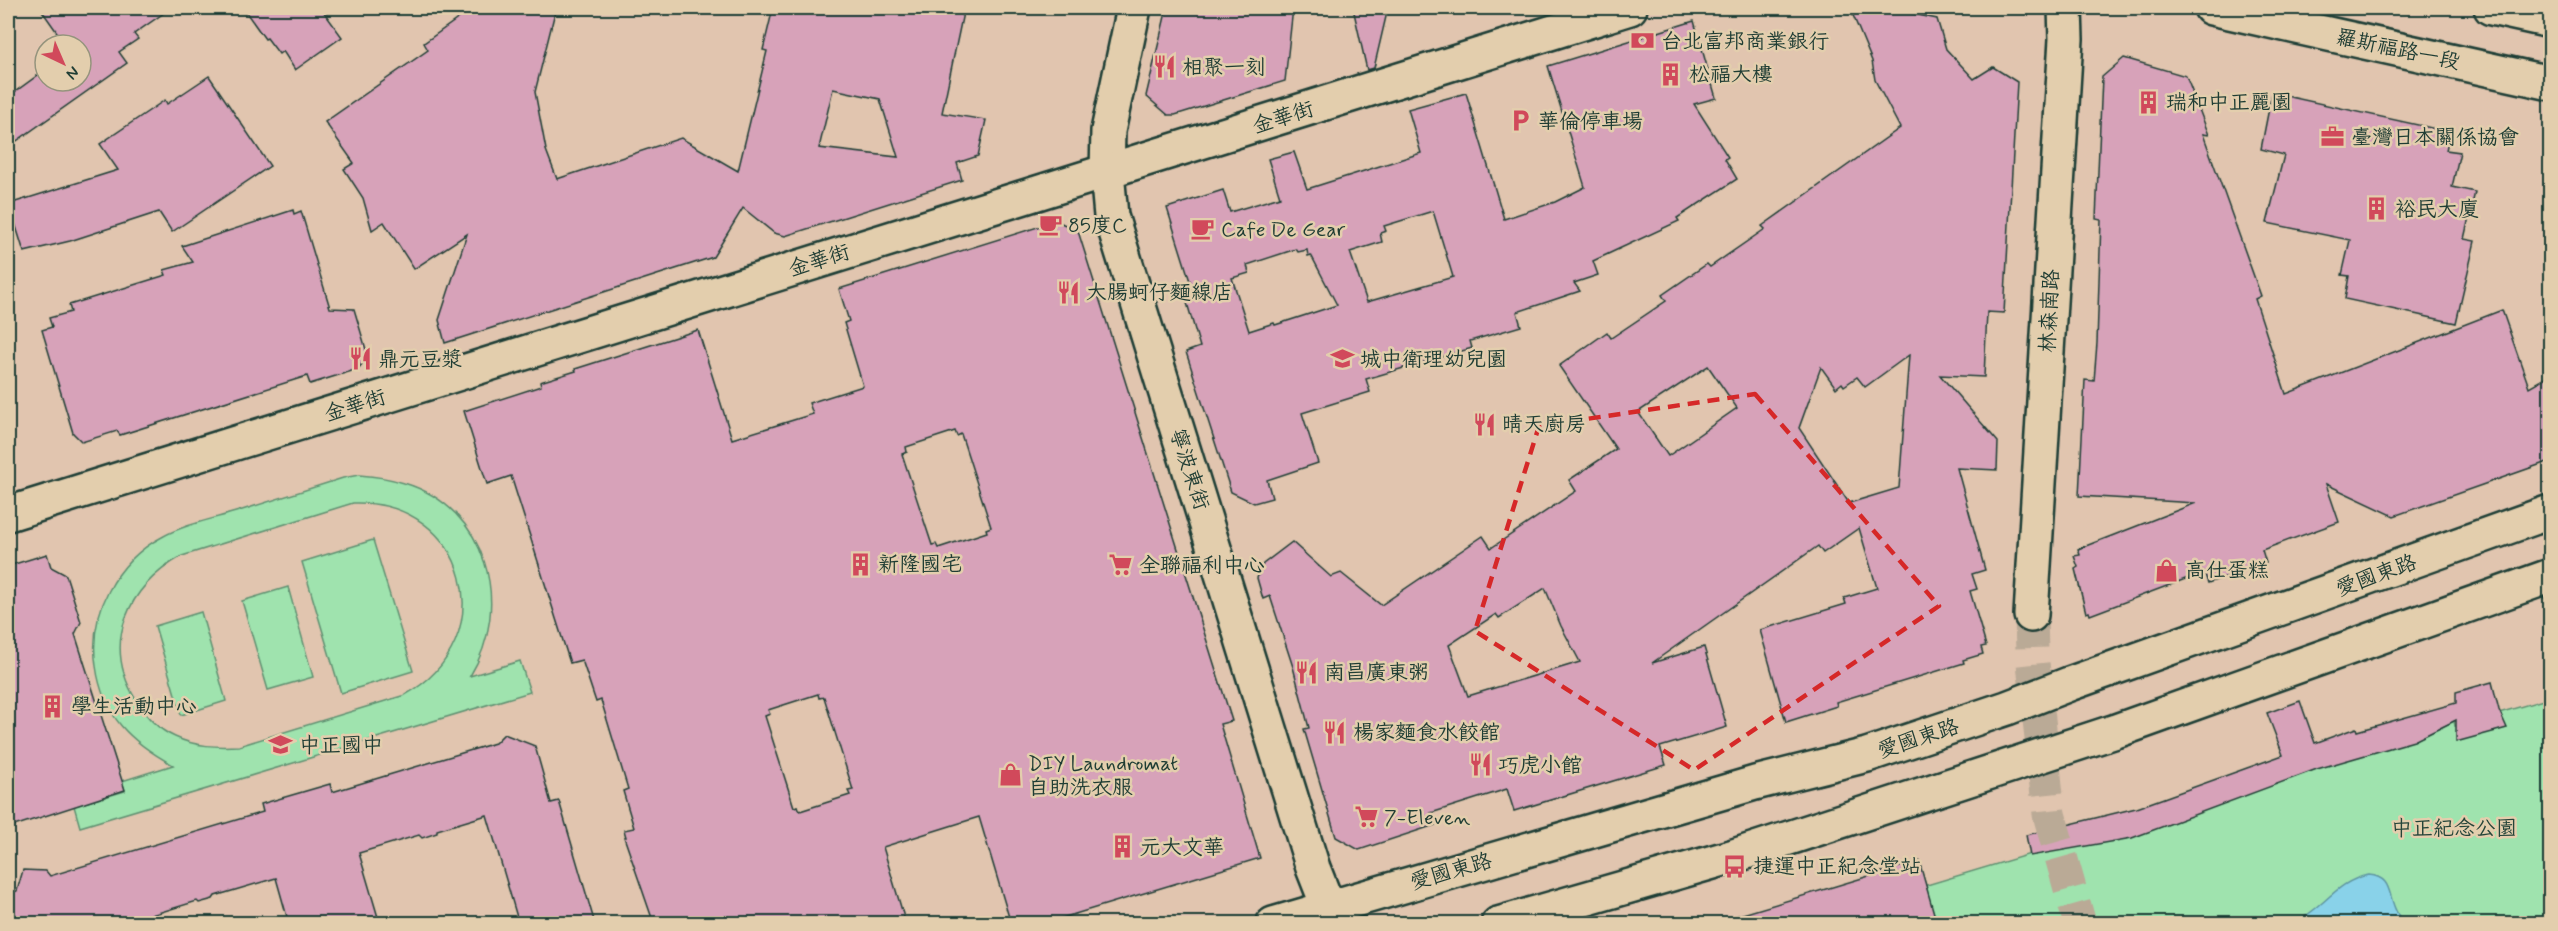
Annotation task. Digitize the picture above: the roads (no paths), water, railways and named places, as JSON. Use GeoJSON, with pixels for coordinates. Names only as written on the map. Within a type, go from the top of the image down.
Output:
{"type":"FeatureCollection","features":[{"type":"Feature","properties":{"kind":"street","name":"寧波東街"},"geometry":{"type":"LineString","coordinates":[[1134,8],[1108,131],[1107,172],[1111,216],[1310,856],[1332,915]]}},
{"type":"Feature","properties":{"kind":"street","name":"金華街"},"geometry":{"type":"LineString","coordinates":[[8,514],[1630,8]]}},
{"type":"Feature","properties":{"kind":"street","name":"林森南路"},"geometry":{"type":"LineString","coordinates":[[2031,615],[2066,39],[2065,8]]}},
{"type":"Feature","properties":{"kind":"street","name":"羅斯福路一段"},"geometry":{"type":"LineString","coordinates":[[2211,8],[2550,83]]}},
{"type":"Feature","properties":{"kind":"street"},"geometry":{"type":"LineString","coordinates":[[2491,8],[2550,21]]}},
{"type":"Feature","properties":{"kind":"street","name":"愛國東路"},"geometry":{"type":"LineString","coordinates":[[1273,924],[1332,915],[1755,783],[1867,754],[2007,708],[2550,512]]}},
{"type":"Feature","properties":{"kind":"street"},"geometry":{"type":"LineString","coordinates":[[1498,924],[1734,856],[2095,738],[2550,576]]}},
{"type":"Feature","properties":{"kind":"water"},"geometry":{"type":"Polygon","coordinates":[[[2369,875],[2385,881],[2403,923],[2294,923],[2348,883],[2369,875]]]}},
{"type":"Feature","properties":{"kind":"tunnel"},"geometry":{"type":"LineString","coordinates":[[2031,615],[2032,653],[2049,814],[2080,924]]}},
{"type":"Feature","properties":{"kind":"place","name":"台北富邦商業銀行"},"geometry":{"type":"Point","coordinates":[1643,41]}},
{"type":"Feature","properties":{"kind":"place","name":"相聚一刻"},"geometry":{"type":"Point","coordinates":[1164,67]}},
{"type":"Feature","properties":{"kind":"place","name":"松福大樓"},"geometry":{"type":"Point","coordinates":[1671,74]}},
{"type":"Feature","properties":{"kind":"place","name":"瑞和中正麗園"},"geometry":{"type":"Point","coordinates":[2148,102]}},
{"type":"Feature","properties":{"kind":"place","name":"華倫停車場"},"geometry":{"type":"Point","coordinates":[1520,121]}},
{"type":"Feature","properties":{"kind":"place","name":"臺灣日本關係協會"},"geometry":{"type":"Point","coordinates":[2333,137]}},
{"type":"Feature","properties":{"kind":"place","name":"裕民大廈"},"geometry":{"type":"Point","coordinates":[2377,209]}},
{"type":"Feature","properties":{"kind":"place","name":"85度C"},"geometry":{"type":"Point","coordinates":[1050,225]}},
{"type":"Feature","properties":{"kind":"place","name":"Cafe De Gear"},"geometry":{"type":"Point","coordinates":[1203,229]}},
{"type":"Feature","properties":{"kind":"place","name":"大腸蚵仔麵線店"},"geometry":{"type":"Point","coordinates":[1068,292]}},
{"type":"Feature","properties":{"kind":"place","name":"鼎元豆漿"},"geometry":{"type":"Point","coordinates":[360,359]}},
{"type":"Feature","properties":{"kind":"place","name":"城中衛理幼兒園"},"geometry":{"type":"Point","coordinates":[1342,359]}},
{"type":"Feature","properties":{"kind":"place","name":"晴天廚房"},"geometry":{"type":"Point","coordinates":[1484,424]}},
{"type":"Feature","properties":{"kind":"place","name":"新隆國宅"},"geometry":{"type":"Point","coordinates":[860,564]}},
{"type":"Feature","properties":{"kind":"place","name":"全聯福利中心"},"geometry":{"type":"Point","coordinates":[1121,565]}},
{"type":"Feature","properties":{"kind":"place","name":"高仕蛋糕"},"geometry":{"type":"Point","coordinates":[2167,570]}},
{"type":"Feature","properties":{"kind":"place","name":"南昌廣東粥"},"geometry":{"type":"Point","coordinates":[1306,672]}},
{"type":"Feature","properties":{"kind":"place","name":"學生活動中心"},"geometry":{"type":"Point","coordinates":[53,706]}},
{"type":"Feature","properties":{"kind":"place","name":"楊家麵食水餃館"},"geometry":{"type":"Point","coordinates":[1335,732]}},
{"type":"Feature","properties":{"kind":"place","name":"中正國中"},"geometry":{"type":"Point","coordinates":[281,745]}},
{"type":"Feature","properties":{"kind":"place","name":"巧虎小館"},"geometry":{"type":"Point","coordinates":[1480,765]}},
{"type":"Feature","properties":{"kind":"place","name":"DIY Laundromat 自助洗衣服"},"geometry":{"type":"Point","coordinates":[1010,775]}},
{"type":"Feature","properties":{"kind":"place","name":"7-Eleven"},"geometry":{"type":"Point","coordinates":[1366,817]}},
{"type":"Feature","properties":{"kind":"place","name":"元大文華"},"geometry":{"type":"Point","coordinates":[1122,847]}},
{"type":"Feature","properties":{"kind":"place","name":"捷運中正紀念堂站"},"geometry":{"type":"Point","coordinates":[1735,866]}},
{"type":"Feature","properties":{"kind":"park label","name":"中正紀念公園"},"geometry":{"type":"Point","coordinates":[2454,828]}}]}
